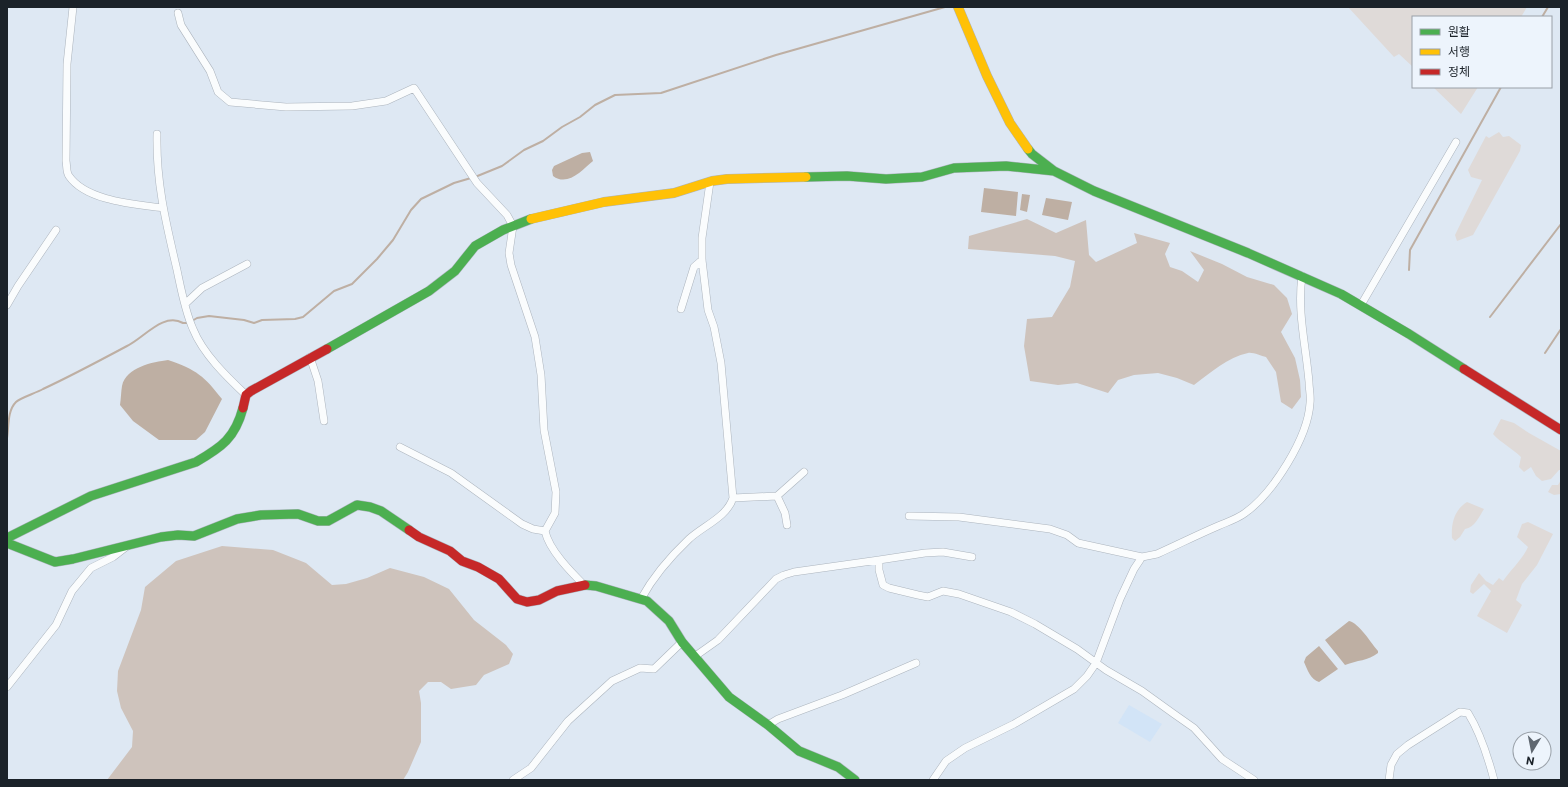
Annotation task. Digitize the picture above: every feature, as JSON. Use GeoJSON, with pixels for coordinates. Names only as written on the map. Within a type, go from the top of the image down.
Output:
{"type":"FeatureCollection","features":[{"type":"Feature","properties":{"kind":"street"},"geometry":{"type":"LineString","coordinates":[[73,7],[67,64],[66,161],[68,175],[79,186],[92,194],[117,201],[163,208]]}},
{"type":"Feature","properties":{"kind":"street"},"geometry":{"type":"LineString","coordinates":[[958,7],[987,76],[1010,123],[1032,154],[1054,171],[1094,192],[1248,253],[1341,294],[1409,334],[1561,430]]}},
{"type":"Feature","properties":{"kind":"street"},"geometry":{"type":"LineString","coordinates":[[178,13],[181,25],[210,71],[218,92],[230,102],[286,107],[352,106],[386,101],[414,88],[477,183],[507,215],[513,226],[510,259],[513,273],[535,337],[542,375],[544,430],[556,492],[555,513],[545,531]]}},
{"type":"Feature","properties":{"kind":"street"},"geometry":{"type":"LineString","coordinates":[[157,134],[160,196],[185,304],[193,330],[204,348],[225,376],[246,396]]}},
{"type":"Feature","properties":{"kind":"street"},"geometry":{"type":"LineString","coordinates":[[1361,306],[1456,142]]}},
{"type":"Feature","properties":{"kind":"street"},"geometry":{"type":"LineString","coordinates":[[7,538],[91,496],[196,462],[212,453],[228,440],[232,434],[239,422],[246,396],[251,391],[429,291],[455,271],[476,246],[503,230],[535,218],[604,202],[674,193],[710,182],[727,179],[847,176],[886,179],[915,178],[954,168],[1006,166],[1054,171]]}},
{"type":"Feature","properties":{"kind":"street"},"geometry":{"type":"LineString","coordinates":[[641,600],[648,586],[661,568],[689,539],[724,512],[731,504],[733,498],[721,362],[714,327],[708,310],[702,260],[702,238],[710,182]]}},
{"type":"Feature","properties":{"kind":"street"},"geometry":{"type":"LineString","coordinates":[[7,305],[56,230]]}},
{"type":"Feature","properties":{"kind":"street"},"geometry":{"type":"LineString","coordinates":[[681,309],[694,268],[702,260]]}},
{"type":"Feature","properties":{"kind":"street"},"geometry":{"type":"LineString","coordinates":[[185,304],[202,288],[247,264]]}},
{"type":"Feature","properties":{"kind":"street"},"geometry":{"type":"LineString","coordinates":[[909,516],[959,517],[1050,529],[1067,535],[1078,543],[1142,557],[1157,554],[1244,514],[1260,501],[1278,477],[1300,442],[1306,422],[1310,403],[1308,370],[1300,316],[1302,276]]}},
{"type":"Feature","properties":{"kind":"street"},"geometry":{"type":"LineString","coordinates":[[310,357],[318,381],[324,421]]}},
{"type":"Feature","properties":{"kind":"street"},"geometry":{"type":"LineString","coordinates":[[400,446],[452,473],[522,524],[533,529],[545,531]]}},
{"type":"Feature","properties":{"kind":"street"},"geometry":{"type":"LineString","coordinates":[[733,498],[777,496],[804,472]]}},
{"type":"Feature","properties":{"kind":"street"},"geometry":{"type":"LineString","coordinates":[[777,496],[785,513],[786,525]]}},
{"type":"Feature","properties":{"kind":"street"},"geometry":{"type":"LineString","coordinates":[[7,543],[55,562],[126,547],[161,537],[178,535],[194,536],[237,519],[261,515],[298,514],[318,521],[328,520],[358,506],[381,511],[419,538],[450,551],[469,564],[478,567],[499,580],[517,599],[527,602],[539,600],[557,592],[584,586],[596,586],[647,601],[669,621],[682,642],[729,697],[768,725],[799,751],[838,767],[855,780]]}},
{"type":"Feature","properties":{"kind":"street"},"geometry":{"type":"LineString","coordinates":[[545,531],[553,548],[570,571],[584,586]]}},
{"type":"Feature","properties":{"kind":"street"},"geometry":{"type":"LineString","coordinates":[[7,687],[56,626],[72,591],[91,568],[113,557],[126,547]]}},
{"type":"Feature","properties":{"kind":"street"},"geometry":{"type":"LineString","coordinates":[[694,657],[718,640],[776,579],[784,575],[825,567],[925,553],[943,552],[972,557]]}},
{"type":"Feature","properties":{"kind":"street"},"geometry":{"type":"LineString","coordinates":[[933,780],[946,760],[965,748],[1014,724],[1074,689],[1087,676],[1096,663],[1120,600],[1134,569],[1142,557]]}},
{"type":"Feature","properties":{"kind":"street"},"geometry":{"type":"LineString","coordinates":[[879,560],[879,570],[883,585],[889,588],[928,596],[943,591],[975,599],[1011,612],[1035,624],[1142,691],[1194,728],[1222,759],[1254,780]]}},
{"type":"Feature","properties":{"kind":"street"},"geometry":{"type":"LineString","coordinates":[[513,780],[531,768],[568,721],[612,681],[640,668],[654,669],[682,642]]}},
{"type":"Feature","properties":{"kind":"street"},"geometry":{"type":"LineString","coordinates":[[768,725],[778,719],[842,695],[916,662]]}},
{"type":"Feature","properties":{"kind":"street"},"geometry":{"type":"LineString","coordinates":[[1389,780],[1391,765],[1397,754],[1408,745],[1460,712],[1468,713],[1473,721],[1486,752],[1494,780]]}},
{"type":"Feature","properties":{"kind":"shaded area"},"geometry":{"type":"Polygon","coordinates":[[[1348,7],[1527,7],[1522,16],[1412,16],[1412,66],[1399,54],[1394,57],[1348,7]]]}},
{"type":"Feature","properties":{"kind":"shaded area"},"geometry":{"type":"Polygon","coordinates":[[[1434,88],[1477,88],[1461,114],[1434,88]]]}},
{"type":"Feature","properties":{"kind":"shaded area"},"geometry":{"type":"Polygon","coordinates":[[[1499,132],[1503,137],[1509,136],[1521,145],[1520,151],[1473,235],[1457,241],[1455,235],[1482,180],[1471,177],[1468,170],[1486,136],[1489,138],[1499,132]]]}},
{"type":"Feature","properties":{"kind":"shaded area"},"geometry":{"type":"Polygon","coordinates":[[[590,152],[593,161],[579,173],[564,180],[553,176],[552,170],[554,166],[582,153],[590,152]]]}},
{"type":"Feature","properties":{"kind":"shaded area"},"geometry":{"type":"Polygon","coordinates":[[[984,188],[1018,192],[1016,216],[981,212],[984,188]]]}},
{"type":"Feature","properties":{"kind":"shaded area"},"geometry":{"type":"Polygon","coordinates":[[[1022,194],[1030,195],[1027,212],[1020,210],[1022,194]]]}},
{"type":"Feature","properties":{"kind":"shaded area"},"geometry":{"type":"Polygon","coordinates":[[[1046,198],[1072,202],[1068,220],[1042,215],[1046,198]]]}},
{"type":"Feature","properties":{"kind":"shaded area"},"geometry":{"type":"Polygon","coordinates":[[[1027,219],[1056,233],[1086,220],[1089,255],[1096,262],[1137,243],[1134,233],[1170,243],[1165,254],[1170,267],[1182,271],[1198,282],[1204,270],[1190,251],[1222,264],[1247,277],[1274,285],[1287,298],[1292,314],[1281,332],[1295,358],[1300,380],[1301,397],[1292,409],[1281,402],[1276,372],[1266,357],[1250,353],[1233,358],[1226,362],[1194,385],[1177,378],[1158,373],[1134,375],[1118,380],[1108,393],[1077,383],[1058,385],[1030,381],[1024,346],[1027,319],[1052,317],[1070,287],[1075,261],[1055,256],[968,249],[969,236],[1027,219]]]}},
{"type":"Feature","properties":{"kind":"shaded area"},"geometry":{"type":"Polygon","coordinates":[[[168,360],[186,367],[205,379],[222,399],[205,432],[196,440],[159,440],[133,421],[120,405],[122,386],[129,374],[134,370],[148,364],[168,360]]]}},
{"type":"Feature","properties":{"kind":"shaded area"},"geometry":{"type":"Polygon","coordinates":[[[1501,419],[1514,423],[1561,451],[1561,470],[1559,470],[1551,479],[1542,481],[1536,476],[1531,467],[1524,472],[1519,467],[1521,457],[1493,434],[1501,419]]]}},
{"type":"Feature","properties":{"kind":"shaded area"},"geometry":{"type":"Polygon","coordinates":[[[1561,480],[1561,494],[1554,495],[1548,492],[1552,485],[1558,485],[1561,480]]]}},
{"type":"Feature","properties":{"kind":"shaded area"},"geometry":{"type":"Polygon","coordinates":[[[1467,502],[1484,509],[1474,524],[1465,529],[1460,537],[1455,541],[1452,538],[1454,518],[1459,509],[1467,502]]]}},
{"type":"Feature","properties":{"kind":"shaded area"},"geometry":{"type":"Polygon","coordinates":[[[1528,522],[1553,534],[1537,565],[1522,584],[1516,600],[1522,605],[1507,633],[1477,616],[1491,591],[1484,584],[1473,594],[1470,592],[1471,585],[1479,573],[1486,581],[1493,585],[1499,578],[1503,581],[1523,556],[1528,547],[1517,537],[1522,524],[1528,522]]]}},
{"type":"Feature","properties":{"kind":"shaded area"},"geometry":{"type":"Polygon","coordinates":[[[222,546],[273,550],[306,563],[332,585],[346,584],[367,578],[390,568],[424,577],[449,589],[474,620],[506,645],[513,654],[509,664],[484,675],[476,685],[451,689],[441,682],[428,682],[419,691],[421,703],[421,742],[403,780],[107,780],[132,747],[133,731],[121,708],[117,691],[118,671],[141,610],[145,587],[176,561],[222,546]]]}},
{"type":"Feature","properties":{"kind":"shaded area"},"geometry":{"type":"Polygon","coordinates":[[[1349,621],[1361,629],[1378,653],[1370,658],[1345,665],[1325,640],[1349,621]]]}},
{"type":"Feature","properties":{"kind":"shaded area"},"geometry":{"type":"Polygon","coordinates":[[[1319,646],[1338,669],[1319,682],[1312,677],[1304,662],[1306,657],[1319,646]]]}},
{"type":"Feature","properties":{"kind":"shaded area"},"geometry":{"type":"Polygon","coordinates":[[[1129,705],[1162,724],[1150,742],[1118,723],[1129,705]]]}},
{"type":"Feature","properties":{"kind":"waterway"},"geometry":{"type":"LineString","coordinates":[[475,177],[502,166],[524,150],[543,141],[562,127],[580,117],[595,105],[615,95],[661,93],[776,55],[945,7]]}},
{"type":"Feature","properties":{"kind":"waterway"},"geometry":{"type":"LineString","coordinates":[[1543,16],[1548,7]]}},
{"type":"Feature","properties":{"kind":"waterway"},"geometry":{"type":"LineString","coordinates":[[1409,270],[1410,250],[1500,88]]}},
{"type":"Feature","properties":{"kind":"waterway"},"geometry":{"type":"LineString","coordinates":[[192,321],[197,318],[209,316],[244,320],[254,323],[262,320],[295,319],[303,317],[334,291],[352,284],[377,259],[393,240],[411,210],[421,199],[454,183],[471,178]]}},
{"type":"Feature","properties":{"kind":"waterway"},"geometry":{"type":"LineString","coordinates":[[1490,317],[1561,224]]}},
{"type":"Feature","properties":{"kind":"waterway"},"geometry":{"type":"LineString","coordinates":[[7,438],[11,410],[18,400],[40,391],[127,346],[161,323],[168,321],[188,323]]}},
{"type":"Feature","properties":{"kind":"waterway"},"geometry":{"type":"LineString","coordinates":[[1545,353],[1561,329]]}},
{"type":"Feature","properties":{"kind":"traffic: fast"},"geometry":{"type":"LineString","coordinates":[[1028,149],[1032,154],[1054,171],[1094,191],[1248,253],[1341,294],[1409,334],[1464,369]]}},
{"type":"Feature","properties":{"kind":"traffic: fast"},"geometry":{"type":"LineString","coordinates":[[806,177],[847,176],[886,179],[922,177],[954,168],[1006,166],[1054,171]]}},
{"type":"Feature","properties":{"kind":"traffic: fast"},"geometry":{"type":"LineString","coordinates":[[327,349],[429,291],[455,271],[475,246],[503,230],[531,219]]}},
{"type":"Feature","properties":{"kind":"traffic: fast"},"geometry":{"type":"LineString","coordinates":[[7,538],[91,496],[196,462],[226,441],[236,427],[243,408]]}},
{"type":"Feature","properties":{"kind":"traffic: fast"},"geometry":{"type":"LineString","coordinates":[[7,543],[55,562],[73,559],[161,537],[178,535],[194,536],[237,519],[261,515],[298,514],[318,521],[328,521],[357,505],[370,507],[381,511],[409,530]]}},
{"type":"Feature","properties":{"kind":"traffic: fast"},"geometry":{"type":"LineString","coordinates":[[585,585],[596,586],[647,601],[669,621],[682,642],[729,697],[768,725],[799,751],[838,767],[855,780]]}},
{"type":"Feature","properties":{"kind":"traffic: slow"},"geometry":{"type":"LineString","coordinates":[[958,7],[987,76],[1010,123],[1028,149]]}},
{"type":"Feature","properties":{"kind":"traffic: slow"},"geometry":{"type":"LineString","coordinates":[[531,219],[604,202],[674,193],[712,181],[727,179],[806,177]]}},
{"type":"Feature","properties":{"kind":"traffic: jam"},"geometry":{"type":"LineString","coordinates":[[243,408],[246,395],[251,391],[327,349]]}},
{"type":"Feature","properties":{"kind":"traffic: jam"},"geometry":{"type":"LineString","coordinates":[[1464,369],[1561,430]]}},
{"type":"Feature","properties":{"kind":"traffic: jam"},"geometry":{"type":"LineString","coordinates":[[409,530],[419,537],[450,551],[462,561],[478,567],[499,579],[517,599],[527,602],[539,600],[557,591],[585,585]]}}]}
